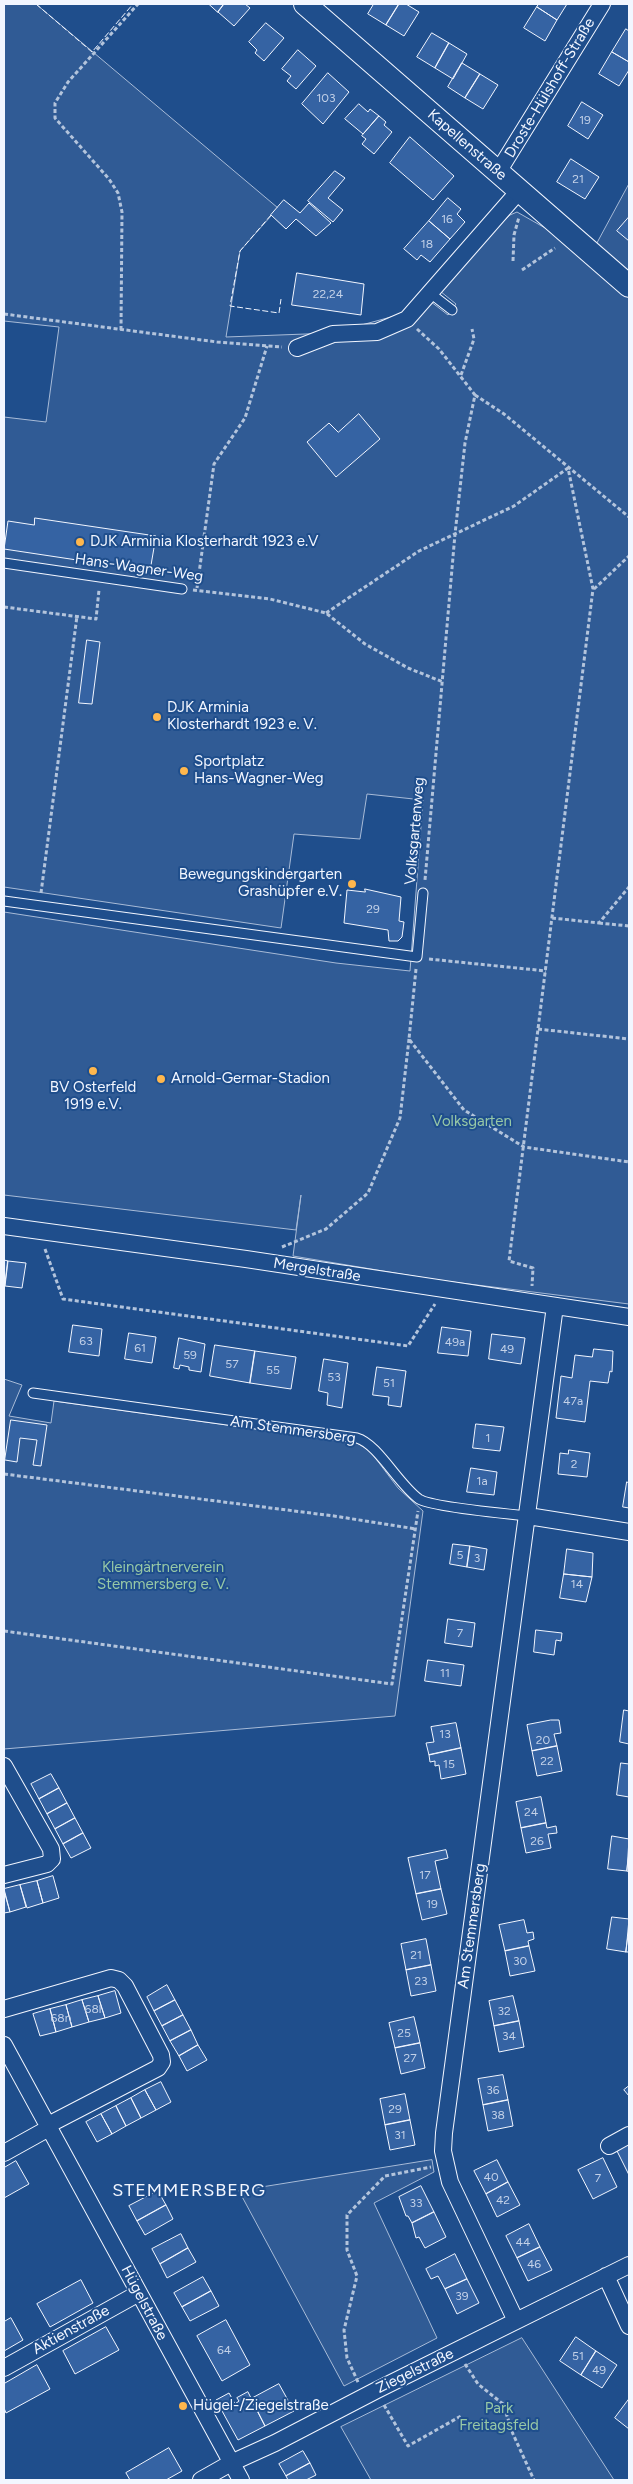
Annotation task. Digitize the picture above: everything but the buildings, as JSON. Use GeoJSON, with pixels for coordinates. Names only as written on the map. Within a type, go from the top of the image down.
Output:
{"type":"FeatureCollection","features":[{"type":"Feature","properties":{"kind":"street","name":"Kapellenstraße"},"geometry":{"type":"LineString","coordinates":[[305,4],[629,286]]}},
{"type":"Feature","properties":{"kind":"street","name":"Droste-Hülshoff-Straße"},"geometry":{"type":"LineString","coordinates":[[498,172],[602,4]]}},
{"type":"Feature","properties":{"kind":"street"},"geometry":{"type":"LineString","coordinates":[[297,348],[333,334],[377,332],[406,319],[523,193]]}},
{"type":"Feature","properties":{"kind":"street","name":"Mergelstraße"},"geometry":{"type":"LineString","coordinates":[[4,1226],[246,1259],[629,1317]]}},
{"type":"Feature","properties":{"kind":"street","name":"Am Stemmersberg"},"geometry":{"type":"LineString","coordinates":[[516,2322],[450,2182],[445,2164],[444,2133],[555,1306]]}},
{"type":"Feature","properties":{"kind":"street"},"geometry":{"type":"LineString","coordinates":[[528,1516],[629,1532]]}},
{"type":"Feature","properties":{"kind":"street"},"geometry":{"type":"LineString","coordinates":[[4,1766],[51,1849],[52,1859],[47,1864],[4,1875]]}},
{"type":"Feature","properties":{"kind":"street"},"geometry":{"type":"LineString","coordinates":[[4,2009],[111,1978],[119,1980],[125,1986],[161,2055],[162,2062],[158,2068],[48,2127],[4,2153]]}},
{"type":"Feature","properties":{"kind":"street","name":"Hügelstraße"},"geometry":{"type":"LineString","coordinates":[[4,2045],[241,2480]]}},
{"type":"Feature","properties":{"kind":"street"},"geometry":{"type":"LineString","coordinates":[[608,2146],[629,2135]]}},
{"type":"Feature","properties":{"kind":"street","name":"Ziegelstraße"},"geometry":{"type":"LineString","coordinates":[[202,2480],[231,2463],[275,2444],[371,2393],[629,2265]]}},
{"type":"Feature","properties":{"kind":"street"},"geometry":{"type":"LineString","coordinates":[[606,2276],[629,2326]]}},
{"type":"Feature","properties":{"kind":"street","name":"Aktienstraße"},"geometry":{"type":"LineString","coordinates":[[4,2368],[139,2293]]}},
{"type":"Feature","properties":{"kind":"lane"},"geometry":{"type":"LineString","coordinates":[[430,293],[452,310]]}},
{"type":"Feature","properties":{"kind":"lane","name":"Hans-Wagner-Weg"},"geometry":{"type":"LineString","coordinates":[[4,563],[182,589]]}},
{"type":"Feature","properties":{"kind":"lane","name":"Volksgartenweg"},"geometry":{"type":"LineString","coordinates":[[417,957],[424,894]]}},
{"type":"Feature","properties":{"kind":"lane"},"geometry":{"type":"LineString","coordinates":[[4,901],[417,957]]}},
{"type":"Feature","properties":{"kind":"lane","name":"Am Stemmersberg"},"geometry":{"type":"LineString","coordinates":[[33,1393],[357,1438],[366,1441],[373,1447],[398,1480],[420,1500]]}},
{"type":"Feature","properties":{"kind":"lane"},"geometry":{"type":"LineString","coordinates":[[420,1500],[528,1516]]}},
{"type":"Feature","properties":{"kind":"path"},"geometry":{"type":"LineString","coordinates":[[121,330],[122,212],[118,193],[109,179],[55,118],[55,102],[68,82],[138,4]]}},
{"type":"Feature","properties":{"kind":"path"},"geometry":{"type":"LineString","coordinates":[[512,261],[514,236],[523,193]]}},
{"type":"Feature","properties":{"kind":"path"},"geometry":{"type":"LineString","coordinates":[[522,270],[572,237]]}},
{"type":"Feature","properties":{"kind":"path"},"geometry":{"type":"LineString","coordinates":[[4,314],[217,342],[297,348]]}},
{"type":"Feature","properties":{"kind":"path"},"geometry":{"type":"LineString","coordinates":[[406,319],[439,349],[475,395],[511,420],[629,517]]}},
{"type":"Feature","properties":{"kind":"path"},"geometry":{"type":"LineString","coordinates":[[461,375],[474,339],[472,329]]}},
{"type":"Feature","properties":{"kind":"path"},"geometry":{"type":"LineString","coordinates":[[196,591],[214,464],[245,418],[267,346]]}},
{"type":"Feature","properties":{"kind":"path","name":"Volksgartenweg"},"geometry":{"type":"LineString","coordinates":[[424,894],[455,534],[465,442],[475,395]]}},
{"type":"Feature","properties":{"kind":"path"},"geometry":{"type":"LineString","coordinates":[[443,682],[408,668],[365,644],[326,613],[418,551],[514,506],[568,468]]}},
{"type":"Feature","properties":{"kind":"path"},"geometry":{"type":"LineString","coordinates":[[532,1282],[533,1268],[509,1261],[593,589],[568,468]]}},
{"type":"Feature","properties":{"kind":"path"},"geometry":{"type":"LineString","coordinates":[[593,589],[629,556]]}},
{"type":"Feature","properties":{"kind":"path"},"geometry":{"type":"LineString","coordinates":[[4,607],[96,619],[101,577]]}},
{"type":"Feature","properties":{"kind":"path","name":"Hans-Wagner-Weg"},"geometry":{"type":"LineString","coordinates":[[182,589],[270,599],[326,613]]}},
{"type":"Feature","properties":{"kind":"path"},"geometry":{"type":"LineString","coordinates":[[40,906],[77,616]]}},
{"type":"Feature","properties":{"kind":"path"},"geometry":{"type":"LineString","coordinates":[[599,923],[629,886]]}},
{"type":"Feature","properties":{"kind":"path"},"geometry":{"type":"LineString","coordinates":[[552,918],[629,926]]}},
{"type":"Feature","properties":{"kind":"path"},"geometry":{"type":"LineString","coordinates":[[278,1248],[326,1230],[368,1193],[400,1118],[410,1039],[417,957],[546,971]]}},
{"type":"Feature","properties":{"kind":"path"},"geometry":{"type":"LineString","coordinates":[[538,1028],[629,1039]]}},
{"type":"Feature","properties":{"kind":"path"},"geometry":{"type":"LineString","coordinates":[[410,1039],[464,1110],[524,1147],[629,1162]]}},
{"type":"Feature","properties":{"kind":"path"},"geometry":{"type":"LineString","coordinates":[[39,1231],[63,1299],[408,1346],[444,1290]]}},
{"type":"Feature","properties":{"kind":"path"},"geometry":{"type":"LineString","coordinates":[[4,1474],[334,1516],[416,1529]]}},
{"type":"Feature","properties":{"kind":"path"},"geometry":{"type":"LineString","coordinates":[[4,1631],[392,1684],[420,1500]]}},
{"type":"Feature","properties":{"kind":"path"},"geometry":{"type":"LineString","coordinates":[[445,2164],[385,2176],[347,2215],[347,2250],[357,2276],[344,2330],[347,2358],[408,2446],[461,2416]]}},
{"type":"Feature","properties":{"kind":"path"},"geometry":{"type":"LineString","coordinates":[[463,2360],[478,2384],[503,2404],[513,2434],[534,2480]]}},
{"type":"Feature","properties":{"kind":"shaded area"},"geometry":{"type":"Polygon","coordinates":[[[4,4],[36,4],[278,208],[240,251],[226,337],[332,333],[402,314],[426,298],[448,315],[456,304],[435,287],[510,215],[517,212],[561,237],[629,296],[629,1304],[437,1280],[293,1256],[301,1195],[296,1230],[4,1195],[4,912],[336,963],[410,971],[423,800],[367,794],[360,839],[294,834],[281,928],[4,887],[4,417],[46,422],[59,327],[4,321],[4,4]]]}},
{"type":"Feature","properties":{"kind":"shaded area"},"geometry":{"type":"Polygon","coordinates":[[[629,184],[629,282],[593,251],[629,184]]]}},
{"type":"Feature","properties":{"kind":"shaded area","name":"Kleingärtnerverein Stemmersberg e. V."},"geometry":{"type":"Polygon","coordinates":[[[4,1379],[22,1385],[9,1416],[51,1423],[54,1401],[357,1443],[370,1451],[398,1488],[423,1511],[395,1716],[4,1749],[4,1379]]]}},
{"type":"Feature","properties":{"kind":"shaded area"},"geometry":{"type":"Polygon","coordinates":[[[432,2160],[434,2172],[374,2203],[437,2338],[344,2386],[239,2191],[432,2160]]]}},
{"type":"Feature","properties":{"kind":"shaded area","name":"Park Freitagsfeld"},"geometry":{"type":"Polygon","coordinates":[[[522,2338],[614,2480],[371,2480],[341,2427],[522,2338]]]}},
{"type":"Feature","properties":{"kind":"fence"},"geometry":{"type":"LineString","coordinates":[[36,4],[92,52],[133,4]]}},
{"type":"Feature","properties":{"kind":"fence"},"geometry":{"type":"LineString","coordinates":[[271,215],[240,251],[230,306],[279,313],[281,299]]}},
{"type":"Feature","properties":{"kind":"place","name":"DJK Arminia Klosterhardt 1923 e.V"},"geometry":{"type":"Point","coordinates":[80,542]}},
{"type":"Feature","properties":{"kind":"place","name":"DJK Arminia Klosterhardt 1923 e. V."},"geometry":{"type":"Point","coordinates":[157,717]}},
{"type":"Feature","properties":{"kind":"place","name":"Sportplatz Hans-Wagner-Weg"},"geometry":{"type":"Point","coordinates":[184,771]}},
{"type":"Feature","properties":{"kind":"place","name":"Bewegungskindergarten Grashüpfer e.V."},"geometry":{"type":"Point","coordinates":[352,884]}},
{"type":"Feature","properties":{"kind":"place","name":"BV Osterfeld 1919 e.V."},"geometry":{"type":"Point","coordinates":[93,1071]}},
{"type":"Feature","properties":{"kind":"place","name":"Arnold-Germar-Stadion"},"geometry":{"type":"Point","coordinates":[161,1079]}},
{"type":"Feature","properties":{"kind":"place","name":"Hügel-/Ziegelstraße"},"geometry":{"type":"Point","coordinates":[183,2406]}},
{"type":"Feature","properties":{"kind":"district","name":"STEMMERSBERG"},"geometry":{"type":"Point","coordinates":[189,2191]}},
{"type":"Feature","properties":{"kind":"park label","name":"Volksgarten"},"geometry":{"type":"Point","coordinates":[472,1122]}}]}
